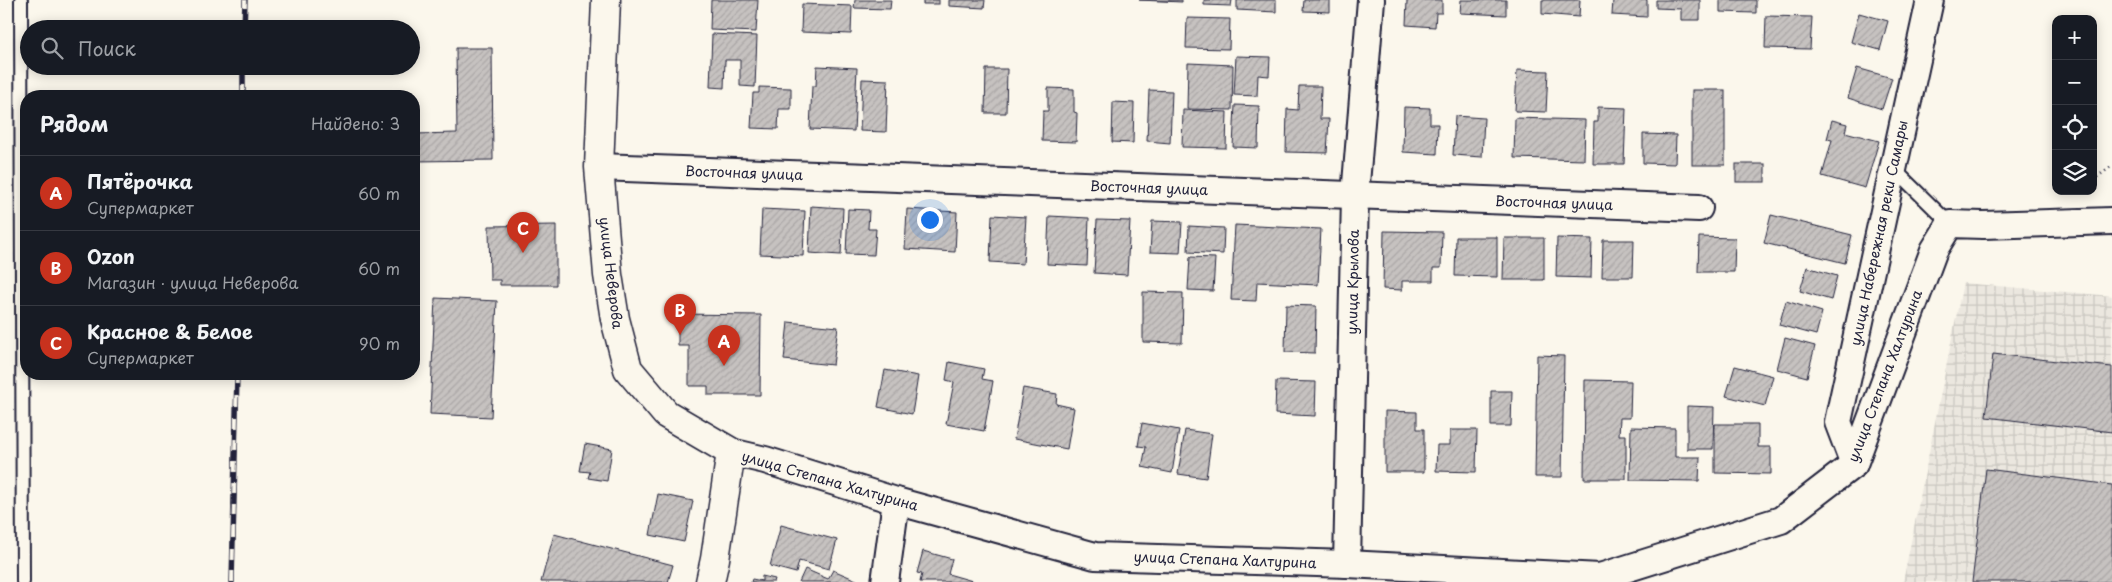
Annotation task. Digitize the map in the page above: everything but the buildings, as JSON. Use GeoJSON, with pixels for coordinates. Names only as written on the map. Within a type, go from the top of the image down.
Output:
{"type":"FeatureCollection","features":[{"type":"Feature","properties":{"kind":"street","name":"улица Неверова"},"geometry":{"type":"LineString","coordinates":[[606,0],[599,167],[608,275],[615,319],[628,369],[666,414],[731,452]]}},
{"type":"Feature","properties":{"kind":"street","name":"улица Крылова"},"geometry":{"type":"LineString","coordinates":[[1347,564],[1355,196],[1371,0]]}},
{"type":"Feature","properties":{"kind":"street","name":"улица Набережная реки Самары"},"geometry":{"type":"LineString","coordinates":[[1854,464],[1838,422],[1930,0]]}},
{"type":"Feature","properties":{"kind":"street","name":"Восточная улица"},"geometry":{"type":"LineString","coordinates":[[599,167],[1699,208]]}},
{"type":"Feature","properties":{"kind":"street"},"geometry":{"type":"LineString","coordinates":[[1950,224],[1983,225],[2112,221]]}},
{"type":"Feature","properties":{"kind":"street","name":"улица Степана Халтурина"},"geometry":{"type":"LineString","coordinates":[[731,452],[765,460],[896,501],[1095,556],[1347,564],[1600,577],[1781,520],[1854,464],[1934,250],[1950,224]]}},
{"type":"Feature","properties":{"kind":"street"},"geometry":{"type":"LineString","coordinates":[[710,582],[731,452]]}},
{"type":"Feature","properties":{"kind":"street"},"geometry":{"type":"LineString","coordinates":[[885,582],[896,501]]}},
{"type":"Feature","properties":{"kind":"lane"},"geometry":{"type":"LineString","coordinates":[[21,0],[21,20]]}},
{"type":"Feature","properties":{"kind":"lane"},"geometry":{"type":"LineString","coordinates":[[21,75],[21,90]]}},
{"type":"Feature","properties":{"kind":"lane"},"geometry":{"type":"LineString","coordinates":[[1892,168],[1950,224]]}},
{"type":"Feature","properties":{"kind":"lane"},"geometry":{"type":"LineString","coordinates":[[22,380],[23,582]]}},
{"type":"Feature","properties":{"kind":"path"},"geometry":{"type":"LineString","coordinates":[[2097,177],[2112,166]]}},
{"type":"Feature","properties":{"kind":"shaded area"},"geometry":{"type":"Polygon","coordinates":[[[1963,283],[2112,296],[2112,582],[1903,582],[1963,283]]]}},
{"type":"Feature","properties":{"kind":"railway"},"geometry":{"type":"LineString","coordinates":[[244,20],[245,0]]}},
{"type":"Feature","properties":{"kind":"railway"},"geometry":{"type":"LineString","coordinates":[[243,75],[243,90]]}},
{"type":"Feature","properties":{"kind":"railway"},"geometry":{"type":"LineString","coordinates":[[232,582],[237,380]]}},
{"type":"Feature","properties":{"kind":"place","name":"Красное & Белое"},"geometry":{"type":"Point","coordinates":[523,253]}},
{"type":"Feature","properties":{"kind":"place","name":"Ozon"},"geometry":{"type":"Point","coordinates":[680,335]}},
{"type":"Feature","properties":{"kind":"place","name":"Пятёрочка"},"geometry":{"type":"Point","coordinates":[724,366]}}]}
